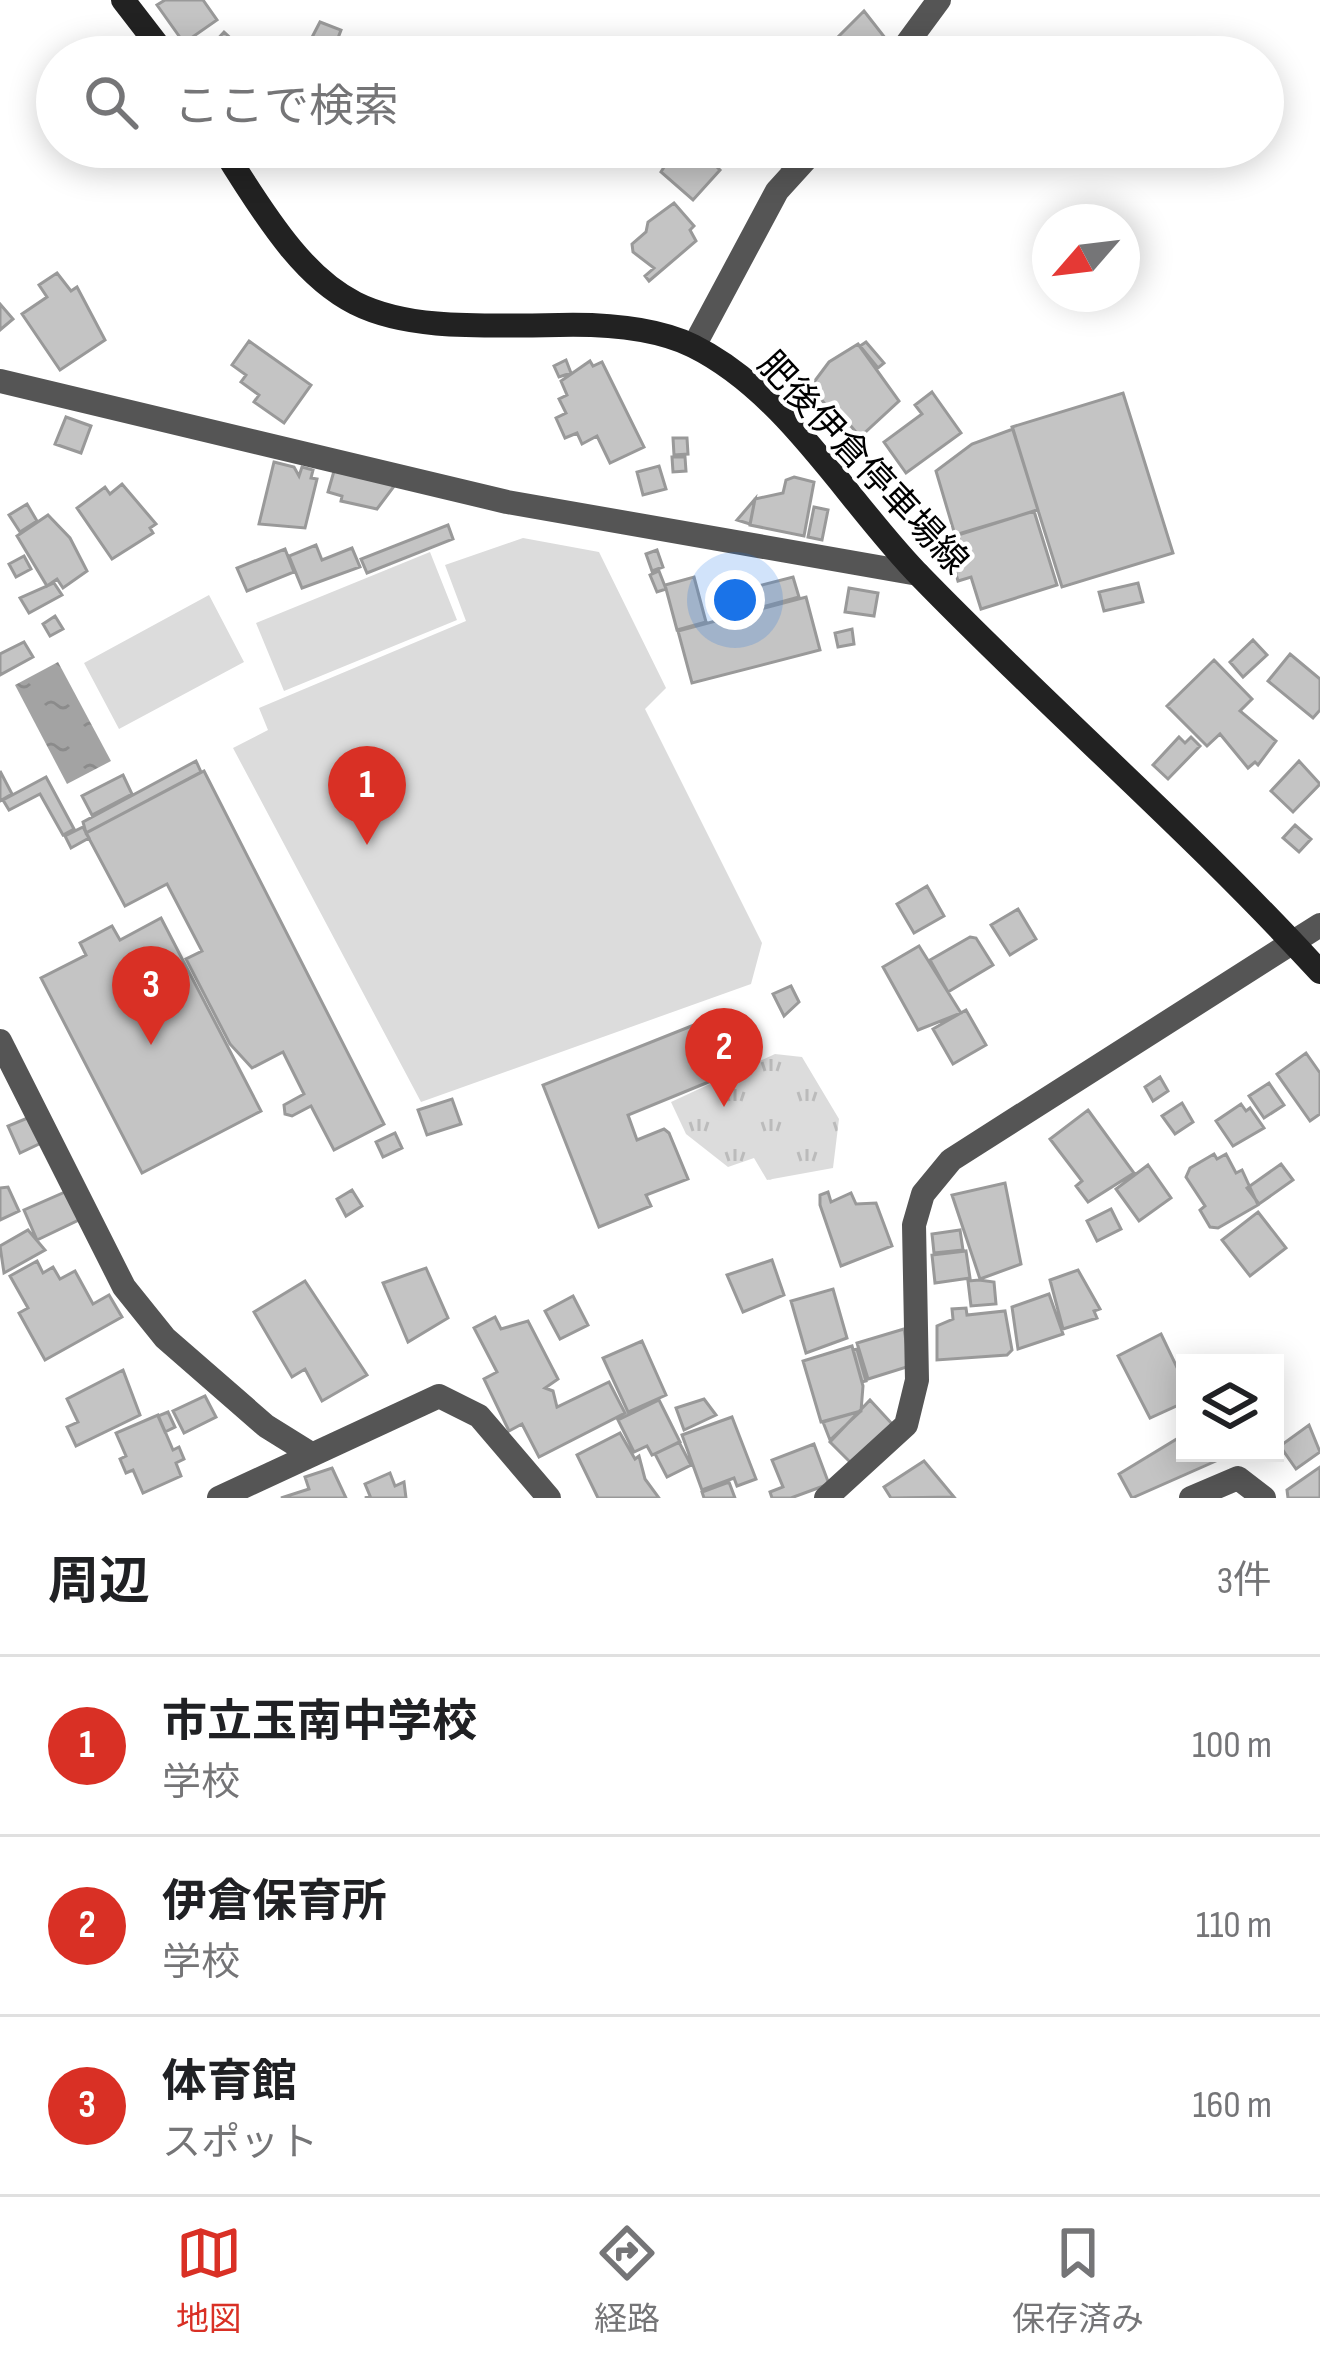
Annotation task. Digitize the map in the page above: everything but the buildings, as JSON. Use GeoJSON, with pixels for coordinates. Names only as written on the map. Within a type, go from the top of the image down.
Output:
{"type":"FeatureCollection","features":[{"type":"Feature","properties":{"kind":"main road"},"geometry":{"type":"LineString","coordinates":[[123,0],[151,36]]}},
{"type":"Feature","properties":{"kind":"main road","name":"肥後伊倉停車場線"},"geometry":{"type":"LineString","coordinates":[[235,168],[276,235],[348,302],[391,320],[456,327],[575,325],[653,332],[694,346],[762,396],[918,574],[1320,972]]}},
{"type":"Feature","properties":{"kind":"street"},"geometry":{"type":"LineString","coordinates":[[912,36],[939,0]]}},
{"type":"Feature","properties":{"kind":"street"},"geometry":{"type":"LineString","coordinates":[[694,346],[778,190],[798,168]]}},
{"type":"Feature","properties":{"kind":"street"},"geometry":{"type":"LineString","coordinates":[[0,381],[507,502],[918,574]]}},
{"type":"Feature","properties":{"kind":"street"},"geometry":{"type":"LineString","coordinates":[[826,1498],[906,1425],[917,1380],[914,1225],[923,1194],[951,1160],[1320,925]]}},
{"type":"Feature","properties":{"kind":"street"},"geometry":{"type":"LineString","coordinates":[[0,1041],[124,1287],[165,1338],[266,1426],[311,1454]]}},
{"type":"Feature","properties":{"kind":"street"},"geometry":{"type":"LineString","coordinates":[[219,1498],[439,1396],[479,1416],[549,1498]]}},
{"type":"Feature","properties":{"kind":"street"},"geometry":{"type":"LineString","coordinates":[[1191,1498],[1238,1478],[1264,1498]]}},
{"type":"Feature","properties":{"kind":"green space"},"geometry":{"type":"Polygon","coordinates":[[[523,538],[599,552],[666,688],[645,709],[762,943],[751,984],[421,1102],[233,748],[268,730],[259,708],[466,621],[445,565],[523,538]]]}},
{"type":"Feature","properties":{"kind":"green space"},"geometry":{"type":"Polygon","coordinates":[[[430,552],[457,620],[284,691],[256,623],[430,552]]]}},
{"type":"Feature","properties":{"kind":"green space"},"geometry":{"type":"Polygon","coordinates":[[[209,595],[244,662],[119,729],[84,663],[209,595]]]}},
{"type":"Feature","properties":{"kind":"green space"},"geometry":{"type":"Polygon","coordinates":[[[775,1054],[802,1057],[839,1119],[833,1168],[767,1180],[754,1158],[728,1167],[686,1134],[671,1102],[775,1054]]]}},
{"type":"Feature","properties":{"kind":"water"},"geometry":{"type":"Polygon","coordinates":[[[58,662],[111,761],[67,784],[15,685],[58,662]]]}},
{"type":"Feature","properties":{"kind":"place","name":"市立玉南中学校"},"geometry":{"type":"Point","coordinates":[367,845]}},
{"type":"Feature","properties":{"kind":"place","name":"体育館"},"geometry":{"type":"Point","coordinates":[151,1045]}},
{"type":"Feature","properties":{"kind":"place","name":"伊倉保育所"},"geometry":{"type":"Point","coordinates":[724,1107]}}]}
